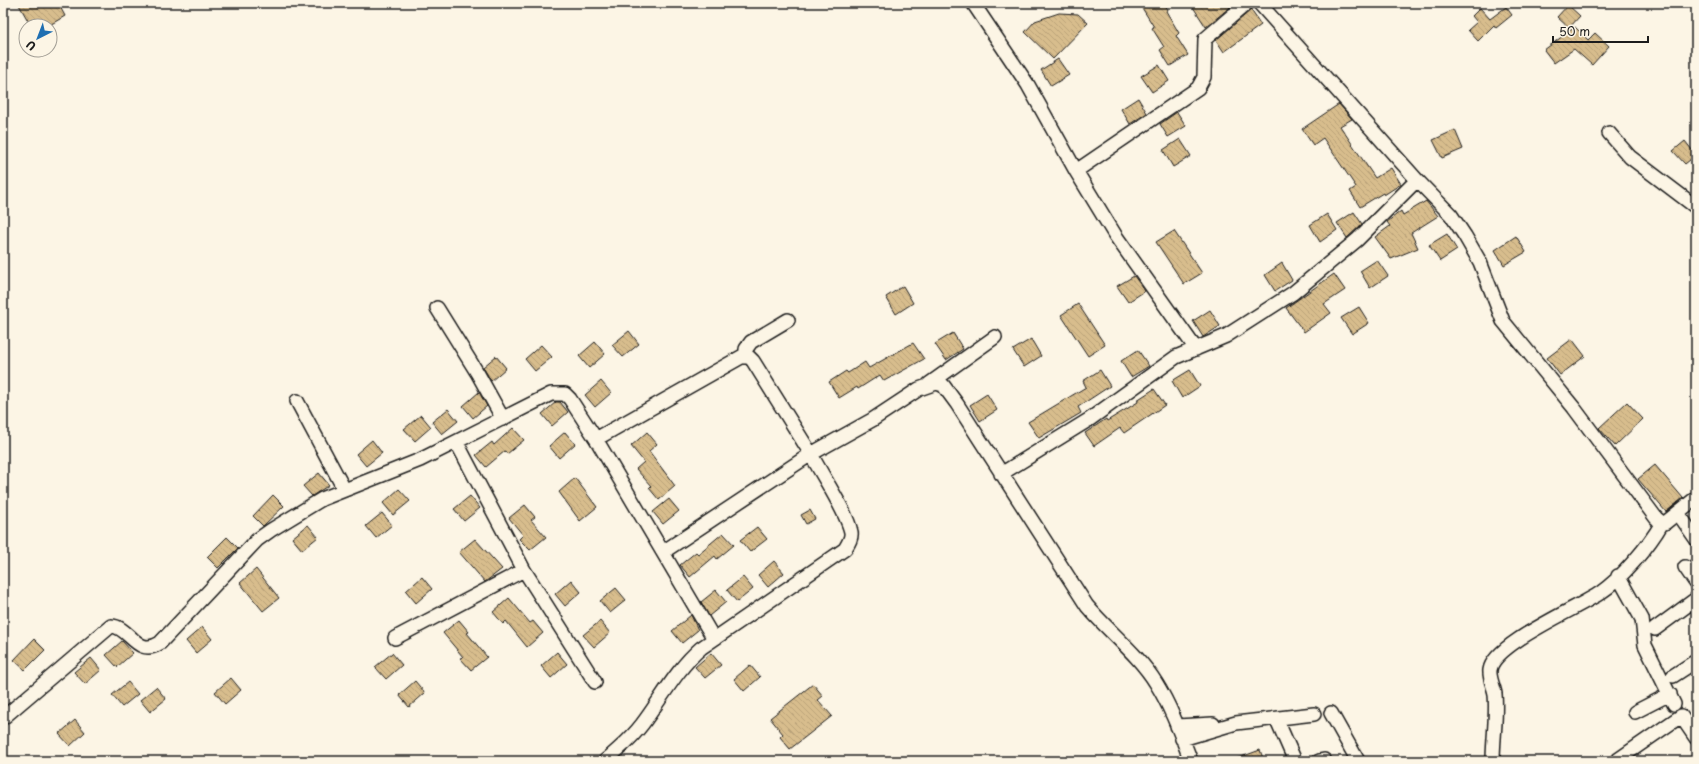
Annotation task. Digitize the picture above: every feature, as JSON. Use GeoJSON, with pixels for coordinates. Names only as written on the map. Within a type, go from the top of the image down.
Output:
{"type":"FeatureCollection","features":[{"type":"Feature","properties":{"kind":"street"},"geometry":{"type":"LineString","coordinates":[[974,3],[1028,85],[1076,171],[1115,235],[1196,349]]}},
{"type":"Feature","properties":{"kind":"street"},"geometry":{"type":"LineString","coordinates":[[1076,171],[1198,88],[1204,77],[1205,39],[1247,3]]}},
{"type":"Feature","properties":{"kind":"street"},"geometry":{"type":"LineString","coordinates":[[1259,3],[1417,180],[1451,215],[1466,236],[1480,262],[1503,321],[1574,408],[1662,524]]}},
{"type":"Feature","properties":{"kind":"street"},"geometry":{"type":"LineString","coordinates":[[1609,133],[1630,156],[1696,207]]}},
{"type":"Feature","properties":{"kind":"street"},"geometry":{"type":"LineString","coordinates":[[1001,474],[1090,419],[1166,363],[1226,336],[1293,293],[1357,240],[1417,180]]}},
{"type":"Feature","properties":{"kind":"street"},"geometry":{"type":"LineString","coordinates":[[437,308],[478,374],[502,419]]}},
{"type":"Feature","properties":{"kind":"street"},"geometry":{"type":"LineString","coordinates":[[746,357],[746,349],[751,342],[788,320]]}},
{"type":"Feature","properties":{"kind":"street"},"geometry":{"type":"LineString","coordinates":[[663,552],[811,454],[872,420],[929,384],[995,337]]}},
{"type":"Feature","properties":{"kind":"street"},"geometry":{"type":"LineString","coordinates":[[596,439],[690,387],[733,361],[746,357],[753,361],[811,454],[845,516],[851,531],[849,543],[845,549],[695,653],[681,667],[645,721],[622,746],[605,761]]}},
{"type":"Feature","properties":{"kind":"street"},"geometry":{"type":"LineString","coordinates":[[929,384],[936,383],[942,385],[948,392],[1086,606],[1137,658],[1156,683],[1177,726],[1191,761]]}},
{"type":"Feature","properties":{"kind":"street"},"geometry":{"type":"LineString","coordinates":[[3,718],[104,630],[111,626],[117,627],[138,644],[145,647],[150,647],[160,643],[258,540],[298,513],[344,489],[393,472],[457,443],[550,394],[565,394],[570,399],[596,439],[714,639]]}},
{"type":"Feature","properties":{"kind":"street"},"geometry":{"type":"LineString","coordinates":[[297,401],[344,489]]}},
{"type":"Feature","properties":{"kind":"street"},"geometry":{"type":"LineString","coordinates":[[457,443],[524,570],[595,682]]}},
{"type":"Feature","properties":{"kind":"street"},"geometry":{"type":"LineString","coordinates":[[1492,761],[1495,694],[1490,671],[1493,661],[1516,640],[1601,593],[1653,539],[1662,524],[1696,498]]}},
{"type":"Feature","properties":{"kind":"street"},"geometry":{"type":"LineString","coordinates":[[1678,512],[1696,539]]}},
{"type":"Feature","properties":{"kind":"street"},"geometry":{"type":"LineString","coordinates":[[1685,567],[1696,583]]}},
{"type":"Feature","properties":{"kind":"street"},"geometry":{"type":"LineString","coordinates":[[394,638],[524,570]]}},
{"type":"Feature","properties":{"kind":"street"},"geometry":{"type":"LineString","coordinates":[[1618,576],[1642,619],[1645,645],[1672,699],[1635,712]]}},
{"type":"Feature","properties":{"kind":"street"},"geometry":{"type":"LineString","coordinates":[[1655,628],[1696,599]]}},
{"type":"Feature","properties":{"kind":"street"},"geometry":{"type":"LineString","coordinates":[[1673,676],[1696,661]]}},
{"type":"Feature","properties":{"kind":"street"},"geometry":{"type":"LineString","coordinates":[[1331,713],[1358,761]]}},
{"type":"Feature","properties":{"kind":"street"},"geometry":{"type":"LineString","coordinates":[[1177,726],[1277,720],[1314,714]]}},
{"type":"Feature","properties":{"kind":"street"},"geometry":{"type":"LineString","coordinates":[[1616,761],[1681,716],[1696,738]]}},
{"type":"Feature","properties":{"kind":"street"},"geometry":{"type":"LineString","coordinates":[[1277,720],[1295,761]]}},
{"type":"Feature","properties":{"kind":"street"},"geometry":{"type":"LineString","coordinates":[[1182,739],[1236,723]]}},
{"type":"Feature","properties":{"kind":"street"},"geometry":{"type":"LineString","coordinates":[[1319,761],[1325,761]]}},
{"type":"Feature","properties":{"kind":"building"},"geometry":{"type":"Polygon","coordinates":[[[18,3],[58,3],[65,16],[58,20],[58,18],[26,18],[18,3]]]}},
{"type":"Feature","properties":{"kind":"building"},"geometry":{"type":"Polygon","coordinates":[[[1139,3],[1164,3],[1168,10],[1166,11],[1179,33],[1176,36],[1188,55],[1170,66],[1160,50],[1164,47],[1139,3]]]}},
{"type":"Feature","properties":{"kind":"building"},"geometry":{"type":"Polygon","coordinates":[[[1199,3],[1235,3],[1206,27],[1193,7],[1199,3]]]}},
{"type":"Feature","properties":{"kind":"building"},"geometry":{"type":"Polygon","coordinates":[[[1568,5],[1580,16],[1569,28],[1557,17],[1568,5]]]}},
{"type":"Feature","properties":{"kind":"building"},"geometry":{"type":"Polygon","coordinates":[[[1506,7],[1512,15],[1496,28],[1494,25],[1478,41],[1468,30],[1477,22],[1472,16],[1480,8],[1490,19],[1506,7]]]}},
{"type":"Feature","properties":{"kind":"building"},"geometry":{"type":"Polygon","coordinates":[[[1251,10],[1261,25],[1224,52],[1216,40],[1251,10]]]}},
{"type":"Feature","properties":{"kind":"building"},"geometry":{"type":"Polygon","coordinates":[[[1059,13],[1078,14],[1088,23],[1053,59],[1025,32],[1035,21],[1059,13]]]}},
{"type":"Feature","properties":{"kind":"building"},"geometry":{"type":"Polygon","coordinates":[[[1575,27],[1588,40],[1595,33],[1609,46],[1592,65],[1574,49],[1554,63],[1544,50],[1575,27]]]}},
{"type":"Feature","properties":{"kind":"building"},"geometry":{"type":"Polygon","coordinates":[[[1058,59],[1069,75],[1051,86],[1041,70],[1058,59]]]}},
{"type":"Feature","properties":{"kind":"building"},"geometry":{"type":"Polygon","coordinates":[[[1159,65],[1169,81],[1152,92],[1141,76],[1159,65]]]}},
{"type":"Feature","properties":{"kind":"building"},"geometry":{"type":"Polygon","coordinates":[[[1138,98],[1147,113],[1130,124],[1121,109],[1138,98]]]}},
{"type":"Feature","properties":{"kind":"building"},"geometry":{"type":"Polygon","coordinates":[[[1339,104],[1352,119],[1340,126],[1375,178],[1391,168],[1401,184],[1384,195],[1383,193],[1360,207],[1350,191],[1356,187],[1323,138],[1313,145],[1302,129],[1339,104]]]}},
{"type":"Feature","properties":{"kind":"building"},"geometry":{"type":"Polygon","coordinates":[[[1177,112],[1186,126],[1168,137],[1160,124],[1177,112]]]}},
{"type":"Feature","properties":{"kind":"building"},"geometry":{"type":"Polygon","coordinates":[[[1455,130],[1463,149],[1442,158],[1433,140],[1455,130]]]}},
{"type":"Feature","properties":{"kind":"building"},"geometry":{"type":"Polygon","coordinates":[[[1180,139],[1191,156],[1173,167],[1163,150],[1180,139]]]}},
{"type":"Feature","properties":{"kind":"building"},"geometry":{"type":"Polygon","coordinates":[[[1685,141],[1696,155],[1685,164],[1673,151],[1685,141]]]}},
{"type":"Feature","properties":{"kind":"building"},"geometry":{"type":"Polygon","coordinates":[[[1426,201],[1438,216],[1411,233],[1418,248],[1391,259],[1375,237],[1390,226],[1387,222],[1401,211],[1403,215],[1426,201]]]}},
{"type":"Feature","properties":{"kind":"building"},"geometry":{"type":"Polygon","coordinates":[[[1354,212],[1362,224],[1347,238],[1337,223],[1354,212]]]}},
{"type":"Feature","properties":{"kind":"building"},"geometry":{"type":"Polygon","coordinates":[[[1327,214],[1337,230],[1320,242],[1310,225],[1327,214]]]}},
{"type":"Feature","properties":{"kind":"building"},"geometry":{"type":"Polygon","coordinates":[[[1174,231],[1202,273],[1184,284],[1156,242],[1174,231]]]}},
{"type":"Feature","properties":{"kind":"building"},"geometry":{"type":"Polygon","coordinates":[[[1447,234],[1457,250],[1440,261],[1429,245],[1447,234]]]}},
{"type":"Feature","properties":{"kind":"building"},"geometry":{"type":"Polygon","coordinates":[[[1516,236],[1526,252],[1504,265],[1495,250],[1516,236]]]}},
{"type":"Feature","properties":{"kind":"building"},"geometry":{"type":"Polygon","coordinates":[[[1377,260],[1388,276],[1370,288],[1360,271],[1377,260]]]}},
{"type":"Feature","properties":{"kind":"building"},"geometry":{"type":"Polygon","coordinates":[[[1282,263],[1292,280],[1275,291],[1265,275],[1282,263]]]}},
{"type":"Feature","properties":{"kind":"building"},"geometry":{"type":"Polygon","coordinates":[[[1334,274],[1345,290],[1324,304],[1331,313],[1304,332],[1286,308],[1334,274]]]}},
{"type":"Feature","properties":{"kind":"building"},"geometry":{"type":"Polygon","coordinates":[[[1134,276],[1145,291],[1128,302],[1117,286],[1134,276]]]}},
{"type":"Feature","properties":{"kind":"building"},"geometry":{"type":"Polygon","coordinates":[[[903,286],[913,303],[896,314],[886,297],[903,286]]]}},
{"type":"Feature","properties":{"kind":"building"},"geometry":{"type":"Polygon","coordinates":[[[1078,304],[1105,345],[1088,356],[1061,315],[1078,304]]]}},
{"type":"Feature","properties":{"kind":"building"},"geometry":{"type":"Polygon","coordinates":[[[1359,307],[1369,323],[1352,334],[1341,318],[1359,307]]]}},
{"type":"Feature","properties":{"kind":"building"},"geometry":{"type":"Polygon","coordinates":[[[1210,310],[1220,326],[1203,337],[1193,321],[1210,310]]]}},
{"type":"Feature","properties":{"kind":"building"},"geometry":{"type":"Polygon","coordinates":[[[629,331],[639,344],[623,357],[612,345],[629,331]]]}},
{"type":"Feature","properties":{"kind":"building"},"geometry":{"type":"Polygon","coordinates":[[[953,333],[963,349],[946,360],[935,344],[953,333]]]}},
{"type":"Feature","properties":{"kind":"building"},"geometry":{"type":"Polygon","coordinates":[[[1031,339],[1041,356],[1024,367],[1013,350],[1031,339]]]}},
{"type":"Feature","properties":{"kind":"building"},"geometry":{"type":"Polygon","coordinates":[[[1572,339],[1585,356],[1560,375],[1547,358],[1572,339]]]}},
{"type":"Feature","properties":{"kind":"building"},"geometry":{"type":"Polygon","coordinates":[[[595,342],[605,354],[589,368],[579,356],[595,342]]]}},
{"type":"Feature","properties":{"kind":"building"},"geometry":{"type":"Polygon","coordinates":[[[913,343],[924,359],[884,381],[880,375],[858,389],[857,387],[839,398],[829,382],[846,371],[848,373],[865,362],[869,368],[913,343]]]}},
{"type":"Feature","properties":{"kind":"building"},"geometry":{"type":"Polygon","coordinates":[[[541,345],[552,357],[535,371],[525,359],[541,345]]]}},
{"type":"Feature","properties":{"kind":"building"},"geometry":{"type":"Polygon","coordinates":[[[1138,350],[1149,366],[1131,377],[1121,361],[1138,350]]]}},
{"type":"Feature","properties":{"kind":"building"},"geometry":{"type":"Polygon","coordinates":[[[496,356],[506,368],[491,381],[483,367],[496,356]]]}},
{"type":"Feature","properties":{"kind":"building"},"geometry":{"type":"Polygon","coordinates":[[[1100,370],[1110,386],[1078,407],[1081,413],[1039,438],[1028,422],[1086,387],[1083,381],[1100,370]]]}},
{"type":"Feature","properties":{"kind":"building"},"geometry":{"type":"Polygon","coordinates":[[[1190,370],[1200,386],[1182,398],[1172,381],[1190,370]]]}},
{"type":"Feature","properties":{"kind":"building"},"geometry":{"type":"Polygon","coordinates":[[[601,381],[611,393],[595,407],[585,395],[601,381]]]}},
{"type":"Feature","properties":{"kind":"building"},"geometry":{"type":"Polygon","coordinates":[[[1154,389],[1165,405],[1124,433],[1120,428],[1094,446],[1085,433],[1106,419],[1107,421],[1138,402],[1137,400],[1154,389]]]}},
{"type":"Feature","properties":{"kind":"building"},"geometry":{"type":"Polygon","coordinates":[[[479,392],[487,406],[473,418],[463,406],[479,392]]]}},
{"type":"Feature","properties":{"kind":"building"},"geometry":{"type":"Polygon","coordinates":[[[987,394],[997,410],[980,421],[970,405],[987,394]]]}},
{"type":"Feature","properties":{"kind":"building"},"geometry":{"type":"Polygon","coordinates":[[[556,402],[560,402],[568,412],[552,426],[542,414],[556,402]]]}},
{"type":"Feature","properties":{"kind":"building"},"geometry":{"type":"Polygon","coordinates":[[[1627,402],[1643,419],[1615,446],[1599,428],[1627,402]]]}},
{"type":"Feature","properties":{"kind":"building"},"geometry":{"type":"Polygon","coordinates":[[[448,409],[458,421],[442,434],[432,422],[448,409]]]}},
{"type":"Feature","properties":{"kind":"building"},"geometry":{"type":"Polygon","coordinates":[[[421,415],[431,427],[415,441],[404,429],[421,415]]]}},
{"type":"Feature","properties":{"kind":"building"},"geometry":{"type":"Polygon","coordinates":[[[513,428],[524,440],[507,454],[505,451],[486,467],[476,455],[492,442],[494,445],[513,428]]]}},
{"type":"Feature","properties":{"kind":"building"},"geometry":{"type":"Polygon","coordinates":[[[565,432],[575,444],[559,458],[549,446],[565,432]]]}},
{"type":"Feature","properties":{"kind":"building"},"geometry":{"type":"Polygon","coordinates":[[[647,432],[657,444],[649,451],[675,486],[659,500],[649,488],[651,486],[636,469],[644,462],[631,446],[647,432]]]}},
{"type":"Feature","properties":{"kind":"building"},"geometry":{"type":"Polygon","coordinates":[[[372,440],[382,453],[366,466],[356,454],[372,440]]]}},
{"type":"Feature","properties":{"kind":"building"},"geometry":{"type":"Polygon","coordinates":[[[1655,465],[1683,498],[1666,512],[1638,479],[1655,465]]]}},
{"type":"Feature","properties":{"kind":"building"},"geometry":{"type":"Polygon","coordinates":[[[319,473],[329,485],[312,496],[303,486],[319,473]]]}},
{"type":"Feature","properties":{"kind":"building"},"geometry":{"type":"Polygon","coordinates":[[[575,478],[597,507],[580,521],[559,492],[575,478]]]}},
{"type":"Feature","properties":{"kind":"building"},"geometry":{"type":"Polygon","coordinates":[[[399,489],[410,501],[393,515],[383,503],[399,489]]]}},
{"type":"Feature","properties":{"kind":"building"},"geometry":{"type":"Polygon","coordinates":[[[273,495],[284,506],[263,526],[253,516],[273,495]]]}},
{"type":"Feature","properties":{"kind":"building"},"geometry":{"type":"Polygon","coordinates":[[[470,496],[480,508],[464,521],[454,509],[470,496]]]}},
{"type":"Feature","properties":{"kind":"building"},"geometry":{"type":"Polygon","coordinates":[[[669,499],[679,511],[663,524],[653,512],[669,499]]]}},
{"type":"Feature","properties":{"kind":"building"},"geometry":{"type":"Polygon","coordinates":[[[525,505],[535,517],[531,520],[546,537],[530,550],[519,539],[523,535],[509,518],[525,505]]]}},
{"type":"Feature","properties":{"kind":"building"},"geometry":{"type":"Polygon","coordinates":[[[810,510],[815,519],[806,524],[801,515],[810,510]]]}},
{"type":"Feature","properties":{"kind":"building"},"geometry":{"type":"Polygon","coordinates":[[[382,513],[392,525],[376,538],[366,526],[382,513]]]}},
{"type":"Feature","properties":{"kind":"building"},"geometry":{"type":"Polygon","coordinates":[[[308,525],[318,537],[302,550],[292,538],[308,525]]]}},
{"type":"Feature","properties":{"kind":"building"},"geometry":{"type":"Polygon","coordinates":[[[757,527],[767,539],[750,552],[740,540],[757,527]]]}},
{"type":"Feature","properties":{"kind":"building"},"geometry":{"type":"Polygon","coordinates":[[[723,533],[734,545],[717,559],[715,556],[690,577],[680,565],[696,552],[698,554],[723,533]]]}},
{"type":"Feature","properties":{"kind":"building"},"geometry":{"type":"Polygon","coordinates":[[[227,537],[238,548],[218,568],[207,557],[227,537]]]}},
{"type":"Feature","properties":{"kind":"building"},"geometry":{"type":"Polygon","coordinates":[[[475,539],[502,569],[485,582],[459,552],[475,539]]]}},
{"type":"Feature","properties":{"kind":"building"},"geometry":{"type":"Polygon","coordinates":[[[774,561],[784,573],[768,587],[758,575],[774,561]]]}},
{"type":"Feature","properties":{"kind":"building"},"geometry":{"type":"Polygon","coordinates":[[[256,569],[279,598],[263,611],[240,583],[256,569]]]}},
{"type":"Feature","properties":{"kind":"building"},"geometry":{"type":"Polygon","coordinates":[[[422,577],[432,589],[416,603],[406,591],[422,577]]]}},
{"type":"Feature","properties":{"kind":"building"},"geometry":{"type":"Polygon","coordinates":[[[743,577],[753,589],[737,602],[727,590],[743,577]]]}},
{"type":"Feature","properties":{"kind":"building"},"geometry":{"type":"Polygon","coordinates":[[[571,580],[581,592],[565,606],[555,594],[571,580]]]}},
{"type":"Feature","properties":{"kind":"building"},"geometry":{"type":"Polygon","coordinates":[[[616,588],[626,600],[610,613],[600,601],[616,588]]]}},
{"type":"Feature","properties":{"kind":"building"},"geometry":{"type":"Polygon","coordinates":[[[716,590],[726,602],[709,616],[701,602],[716,590]]]}},
{"type":"Feature","properties":{"kind":"building"},"geometry":{"type":"Polygon","coordinates":[[[509,598],[530,623],[533,621],[543,633],[527,647],[506,621],[503,624],[493,612],[509,598]]]}},
{"type":"Feature","properties":{"kind":"building"},"geometry":{"type":"Polygon","coordinates":[[[691,615],[698,630],[682,643],[672,631],[691,615]]]}},
{"type":"Feature","properties":{"kind":"building"},"geometry":{"type":"Polygon","coordinates":[[[459,620],[469,632],[467,633],[487,657],[471,670],[460,658],[463,657],[443,633],[459,620]]]}},
{"type":"Feature","properties":{"kind":"building"},"geometry":{"type":"Polygon","coordinates":[[[600,621],[610,633],[594,647],[583,635],[600,621]]]}},
{"type":"Feature","properties":{"kind":"building"},"geometry":{"type":"Polygon","coordinates":[[[202,627],[212,639],[196,653],[186,641],[202,627]]]}},
{"type":"Feature","properties":{"kind":"building"},"geometry":{"type":"Polygon","coordinates":[[[34,639],[45,650],[25,670],[14,660],[34,639]]]}},
{"type":"Feature","properties":{"kind":"building"},"geometry":{"type":"Polygon","coordinates":[[[122,641],[133,653],[117,667],[106,655],[122,641]]]}},
{"type":"Feature","properties":{"kind":"building"},"geometry":{"type":"Polygon","coordinates":[[[557,652],[567,664],[551,678],[541,666],[557,652]]]}},
{"type":"Feature","properties":{"kind":"building"},"geometry":{"type":"Polygon","coordinates":[[[392,653],[402,665],[386,679],[375,667],[392,653]]]}},
{"type":"Feature","properties":{"kind":"building"},"geometry":{"type":"Polygon","coordinates":[[[711,653],[721,665],[705,678],[695,667],[711,653]]]}},
{"type":"Feature","properties":{"kind":"building"},"geometry":{"type":"Polygon","coordinates":[[[91,658],[101,670],[85,684],[74,672],[91,658]]]}},
{"type":"Feature","properties":{"kind":"building"},"geometry":{"type":"Polygon","coordinates":[[[750,665],[760,677],[744,691],[734,679],[750,665]]]}},
{"type":"Feature","properties":{"kind":"building"},"geometry":{"type":"Polygon","coordinates":[[[231,678],[241,690],[225,704],[215,692],[231,678]]]}},
{"type":"Feature","properties":{"kind":"building"},"geometry":{"type":"Polygon","coordinates":[[[415,681],[425,693],[409,707],[399,695],[415,681]]]}},
{"type":"Feature","properties":{"kind":"building"},"geometry":{"type":"Polygon","coordinates":[[[128,682],[138,694],[122,707],[112,695],[128,682]]]}},
{"type":"Feature","properties":{"kind":"building"},"geometry":{"type":"Polygon","coordinates":[[[813,684],[823,696],[818,700],[832,716],[790,749],[780,737],[783,734],[770,718],[813,684]]]}},
{"type":"Feature","properties":{"kind":"building"},"geometry":{"type":"Polygon","coordinates":[[[156,687],[166,699],[150,712],[140,700],[156,687]]]}},
{"type":"Feature","properties":{"kind":"building"},"geometry":{"type":"Polygon","coordinates":[[[75,720],[85,732],[70,746],[59,734],[75,720]]]}},
{"type":"Feature","properties":{"kind":"building"},"geometry":{"type":"Polygon","coordinates":[[[1260,750],[1264,761],[1233,760],[1260,750]]]}}]}
